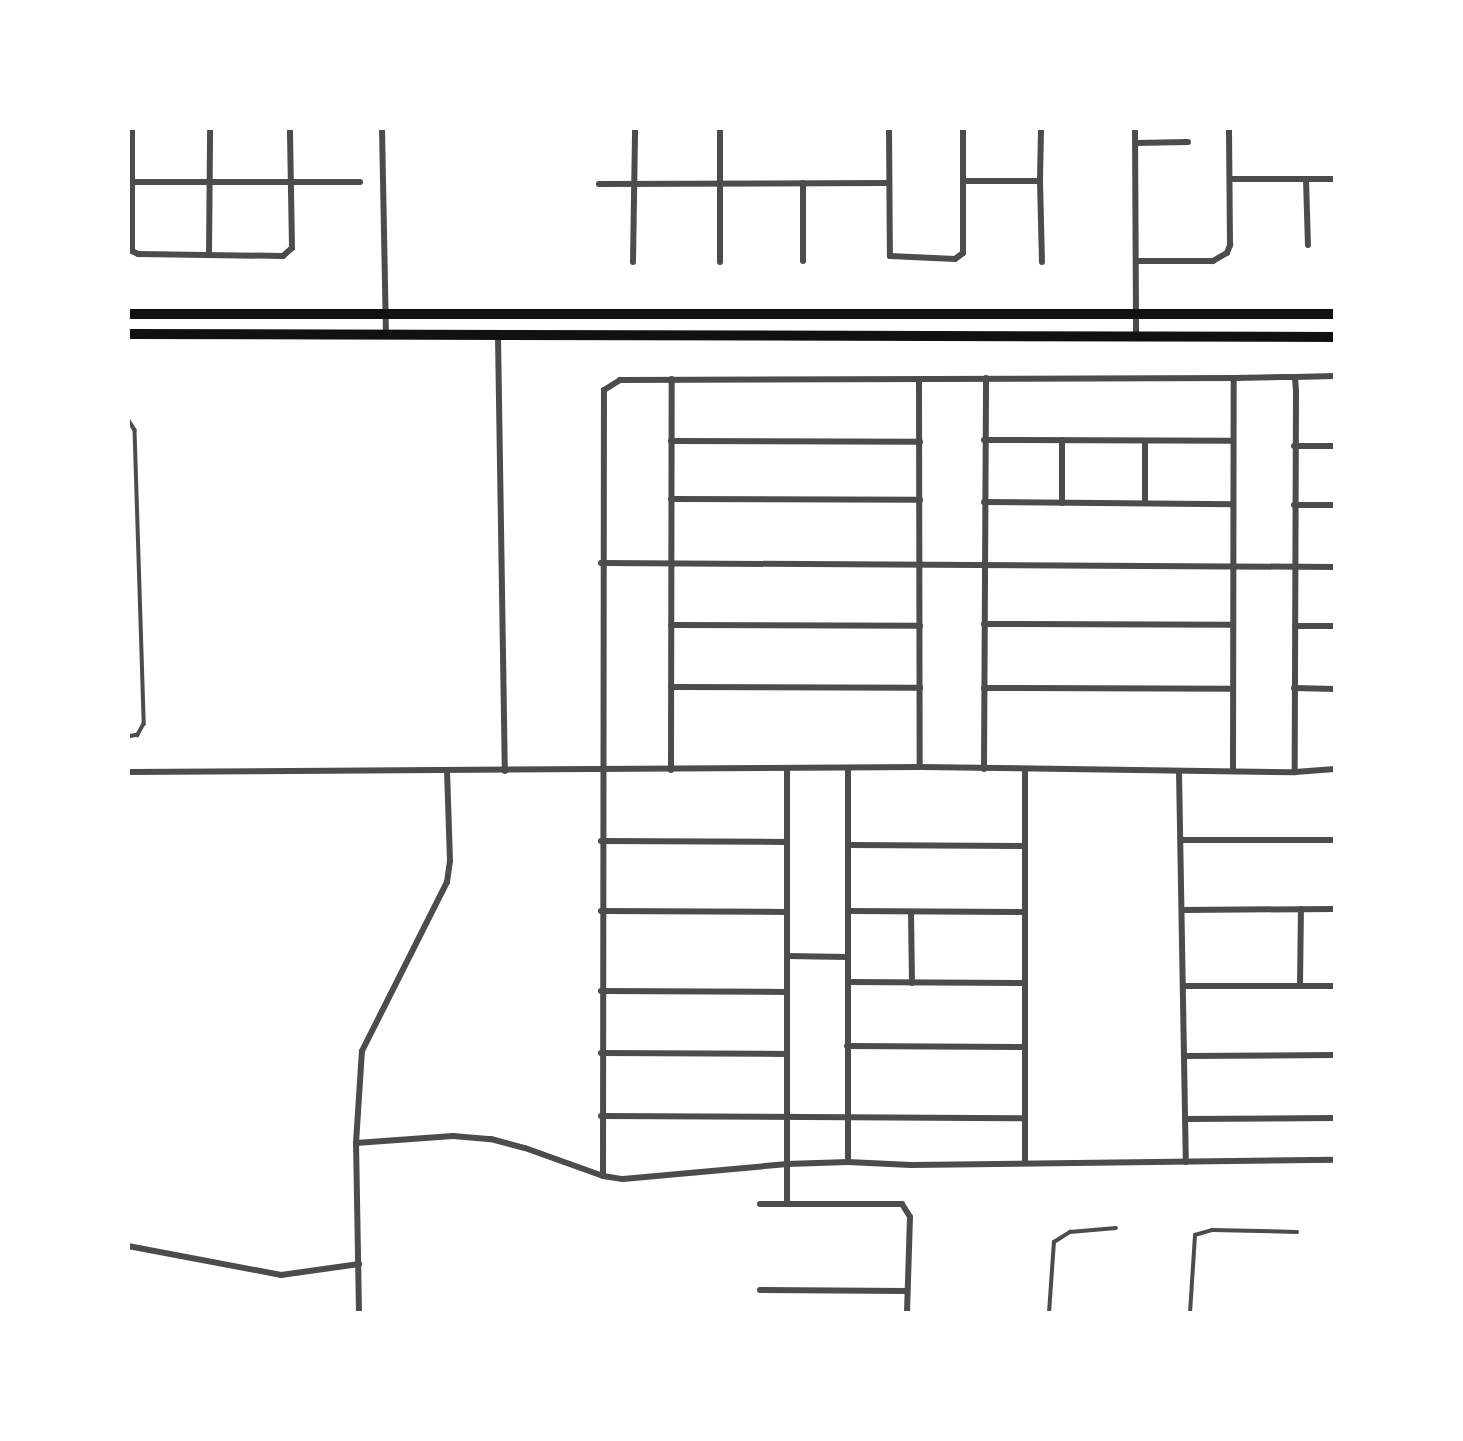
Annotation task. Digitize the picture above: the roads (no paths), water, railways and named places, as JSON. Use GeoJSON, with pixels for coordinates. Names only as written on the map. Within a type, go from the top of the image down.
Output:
{"type":"FeatureCollection","features":[{"type":"Feature","properties":{"kind":"main road"},"geometry":{"type":"LineString","coordinates":[[128,314],[1335,314]]}},
{"type":"Feature","properties":{"kind":"main road"},"geometry":{"type":"LineString","coordinates":[[128,334],[1335,337]]}},
{"type":"Feature","properties":{"kind":"street"},"geometry":{"type":"LineString","coordinates":[[132,128],[132,251],[138,254],[283,256],[292,248],[290,128]]}},
{"type":"Feature","properties":{"kind":"street"},"geometry":{"type":"LineString","coordinates":[[209,255],[210,128]]}},
{"type":"Feature","properties":{"kind":"street"},"geometry":{"type":"LineString","coordinates":[[382,128],[386,335]]}},
{"type":"Feature","properties":{"kind":"street"},"geometry":{"type":"LineString","coordinates":[[633,262],[635,128]]}},
{"type":"Feature","properties":{"kind":"street"},"geometry":{"type":"LineString","coordinates":[[720,128],[720,262]]}},
{"type":"Feature","properties":{"kind":"street"},"geometry":{"type":"LineString","coordinates":[[889,128],[890,256],[955,259],[963,253],[963,128]]}},
{"type":"Feature","properties":{"kind":"street"},"geometry":{"type":"LineString","coordinates":[[1041,128],[1042,261]]}},
{"type":"Feature","properties":{"kind":"street"},"geometry":{"type":"LineString","coordinates":[[1135,128],[1136,336]]}},
{"type":"Feature","properties":{"kind":"street"},"geometry":{"type":"LineString","coordinates":[[1136,261],[1213,261],[1227,253],[1229,128]]}},
{"type":"Feature","properties":{"kind":"street"},"geometry":{"type":"LineString","coordinates":[[1135,143],[1188,142]]}},
{"type":"Feature","properties":{"kind":"street"},"geometry":{"type":"LineString","coordinates":[[1230,178],[1335,179]]}},
{"type":"Feature","properties":{"kind":"street"},"geometry":{"type":"LineString","coordinates":[[1306,179],[1308,245]]}},
{"type":"Feature","properties":{"kind":"street"},"geometry":{"type":"LineString","coordinates":[[963,181],[1041,181]]}},
{"type":"Feature","properties":{"kind":"street"},"geometry":{"type":"LineString","coordinates":[[132,182],[360,182]]}},
{"type":"Feature","properties":{"kind":"street"},"geometry":{"type":"LineString","coordinates":[[803,183],[803,261]]}},
{"type":"Feature","properties":{"kind":"street"},"geometry":{"type":"LineString","coordinates":[[599,184],[889,183]]}},
{"type":"Feature","properties":{"kind":"street"},"geometry":{"type":"LineString","coordinates":[[498,335],[505,771]]}},
{"type":"Feature","properties":{"kind":"street"},"geometry":{"type":"LineString","coordinates":[[603,1176],[601,563],[604,390],[620,380],[672,379],[1335,376]]}},
{"type":"Feature","properties":{"kind":"street"},"geometry":{"type":"LineString","coordinates":[[1295,377],[1295,772]]}},
{"type":"Feature","properties":{"kind":"street"},"geometry":{"type":"LineString","coordinates":[[1233,771],[1234,378]]}},
{"type":"Feature","properties":{"kind":"street"},"geometry":{"type":"LineString","coordinates":[[671,770],[672,379]]}},
{"type":"Feature","properties":{"kind":"street"},"geometry":{"type":"LineString","coordinates":[[919,379],[920,767]]}},
{"type":"Feature","properties":{"kind":"street"},"geometry":{"type":"LineString","coordinates":[[984,769],[986,379]]}},
{"type":"Feature","properties":{"kind":"street"},"geometry":{"type":"LineString","coordinates":[[984,440],[1233,441]]}},
{"type":"Feature","properties":{"kind":"street"},"geometry":{"type":"LineString","coordinates":[[1062,440],[1062,503]]}},
{"type":"Feature","properties":{"kind":"street"},"geometry":{"type":"LineString","coordinates":[[671,441],[920,442]]}},
{"type":"Feature","properties":{"kind":"street"},"geometry":{"type":"LineString","coordinates":[[1145,441],[1145,503]]}},
{"type":"Feature","properties":{"kind":"street"},"geometry":{"type":"LineString","coordinates":[[1294,446],[1335,446]]}},
{"type":"Feature","properties":{"kind":"street"},"geometry":{"type":"LineString","coordinates":[[671,499],[920,500]]}},
{"type":"Feature","properties":{"kind":"street"},"geometry":{"type":"LineString","coordinates":[[984,502],[1233,504]]}},
{"type":"Feature","properties":{"kind":"street"},"geometry":{"type":"LineString","coordinates":[[1294,505],[1335,505]]}},
{"type":"Feature","properties":{"kind":"street"},"geometry":{"type":"LineString","coordinates":[[601,563],[1335,567]]}},
{"type":"Feature","properties":{"kind":"street"},"geometry":{"type":"LineString","coordinates":[[984,624],[1233,625]]}},
{"type":"Feature","properties":{"kind":"street"},"geometry":{"type":"LineString","coordinates":[[671,625],[920,626]]}},
{"type":"Feature","properties":{"kind":"street"},"geometry":{"type":"LineString","coordinates":[[1295,626],[1335,626]]}},
{"type":"Feature","properties":{"kind":"street"},"geometry":{"type":"LineString","coordinates":[[671,687],[920,688]]}},
{"type":"Feature","properties":{"kind":"street"},"geometry":{"type":"LineString","coordinates":[[984,688],[1233,689]]}},
{"type":"Feature","properties":{"kind":"street"},"geometry":{"type":"LineString","coordinates":[[1294,688],[1335,689]]}},
{"type":"Feature","properties":{"kind":"street"},"geometry":{"type":"LineString","coordinates":[[128,772],[920,767],[1295,772],[1335,769]]}},
{"type":"Feature","properties":{"kind":"street"},"geometry":{"type":"LineString","coordinates":[[848,768],[848,1162]]}},
{"type":"Feature","properties":{"kind":"street"},"geometry":{"type":"LineString","coordinates":[[787,769],[787,1204]]}},
{"type":"Feature","properties":{"kind":"street"},"geometry":{"type":"LineString","coordinates":[[1025,770],[1025,1162]]}},
{"type":"Feature","properties":{"kind":"street"},"geometry":{"type":"LineString","coordinates":[[359,1313],[356,1143],[362,1051],[447,882],[450,861],[447,771]]}},
{"type":"Feature","properties":{"kind":"street"},"geometry":{"type":"LineString","coordinates":[[1180,771],[1186,1162]]}},
{"type":"Feature","properties":{"kind":"street"},"geometry":{"type":"LineString","coordinates":[[1181,840],[1335,840]]}},
{"type":"Feature","properties":{"kind":"street"},"geometry":{"type":"LineString","coordinates":[[601,841],[787,842]]}},
{"type":"Feature","properties":{"kind":"street"},"geometry":{"type":"LineString","coordinates":[[848,845],[1025,846]]}},
{"type":"Feature","properties":{"kind":"street"},"geometry":{"type":"LineString","coordinates":[[1182,909],[1335,909]]}},
{"type":"Feature","properties":{"kind":"street"},"geometry":{"type":"LineString","coordinates":[[1300,986],[1301,909]]}},
{"type":"Feature","properties":{"kind":"street"},"geometry":{"type":"LineString","coordinates":[[601,911],[787,912]]}},
{"type":"Feature","properties":{"kind":"street"},"geometry":{"type":"LineString","coordinates":[[848,911],[1025,912]]}},
{"type":"Feature","properties":{"kind":"street"},"geometry":{"type":"LineString","coordinates":[[911,912],[912,983]]}},
{"type":"Feature","properties":{"kind":"street"},"geometry":{"type":"LineString","coordinates":[[787,956],[848,957]]}},
{"type":"Feature","properties":{"kind":"street"},"geometry":{"type":"LineString","coordinates":[[848,982],[1025,983]]}},
{"type":"Feature","properties":{"kind":"street"},"geometry":{"type":"LineString","coordinates":[[1183,986],[1335,986]]}},
{"type":"Feature","properties":{"kind":"street"},"geometry":{"type":"LineString","coordinates":[[601,991],[787,992]]}},
{"type":"Feature","properties":{"kind":"street"},"geometry":{"type":"LineString","coordinates":[[847,1046],[1025,1047]]}},
{"type":"Feature","properties":{"kind":"street"},"geometry":{"type":"LineString","coordinates":[[601,1053],[787,1054]]}},
{"type":"Feature","properties":{"kind":"street"},"geometry":{"type":"LineString","coordinates":[[1184,1056],[1335,1055]]}},
{"type":"Feature","properties":{"kind":"street"},"geometry":{"type":"LineString","coordinates":[[601,1116],[1025,1118]]}},
{"type":"Feature","properties":{"kind":"street"},"geometry":{"type":"LineString","coordinates":[[1185,1119],[1335,1118]]}},
{"type":"Feature","properties":{"kind":"street"},"geometry":{"type":"LineString","coordinates":[[356,1143],[453,1136],[491,1139],[525,1148],[603,1176],[623,1179],[787,1164],[848,1162],[911,1165],[1335,1160]]}},
{"type":"Feature","properties":{"kind":"street"},"geometry":{"type":"LineString","coordinates":[[760,1204],[902,1204],[909,1217],[907,1313]]}},
{"type":"Feature","properties":{"kind":"street"},"geometry":{"type":"LineString","coordinates":[[128,1246],[281,1275],[359,1264]]}},
{"type":"Feature","properties":{"kind":"street"},"geometry":{"type":"LineString","coordinates":[[760,1290],[907,1291]]}},
{"type":"Feature","properties":{"kind":"lane"},"geometry":{"type":"LineString","coordinates":[[128,419],[135,430],[145,724],[138,735],[128,737]]}},
{"type":"Feature","properties":{"kind":"lane"},"geometry":{"type":"LineString","coordinates":[[1049,1313],[1054,1242],[1070,1232],[1116,1228]]}},
{"type":"Feature","properties":{"kind":"lane"},"geometry":{"type":"LineString","coordinates":[[1190,1313],[1195,1235],[1212,1230],[1297,1231]]}}]}
